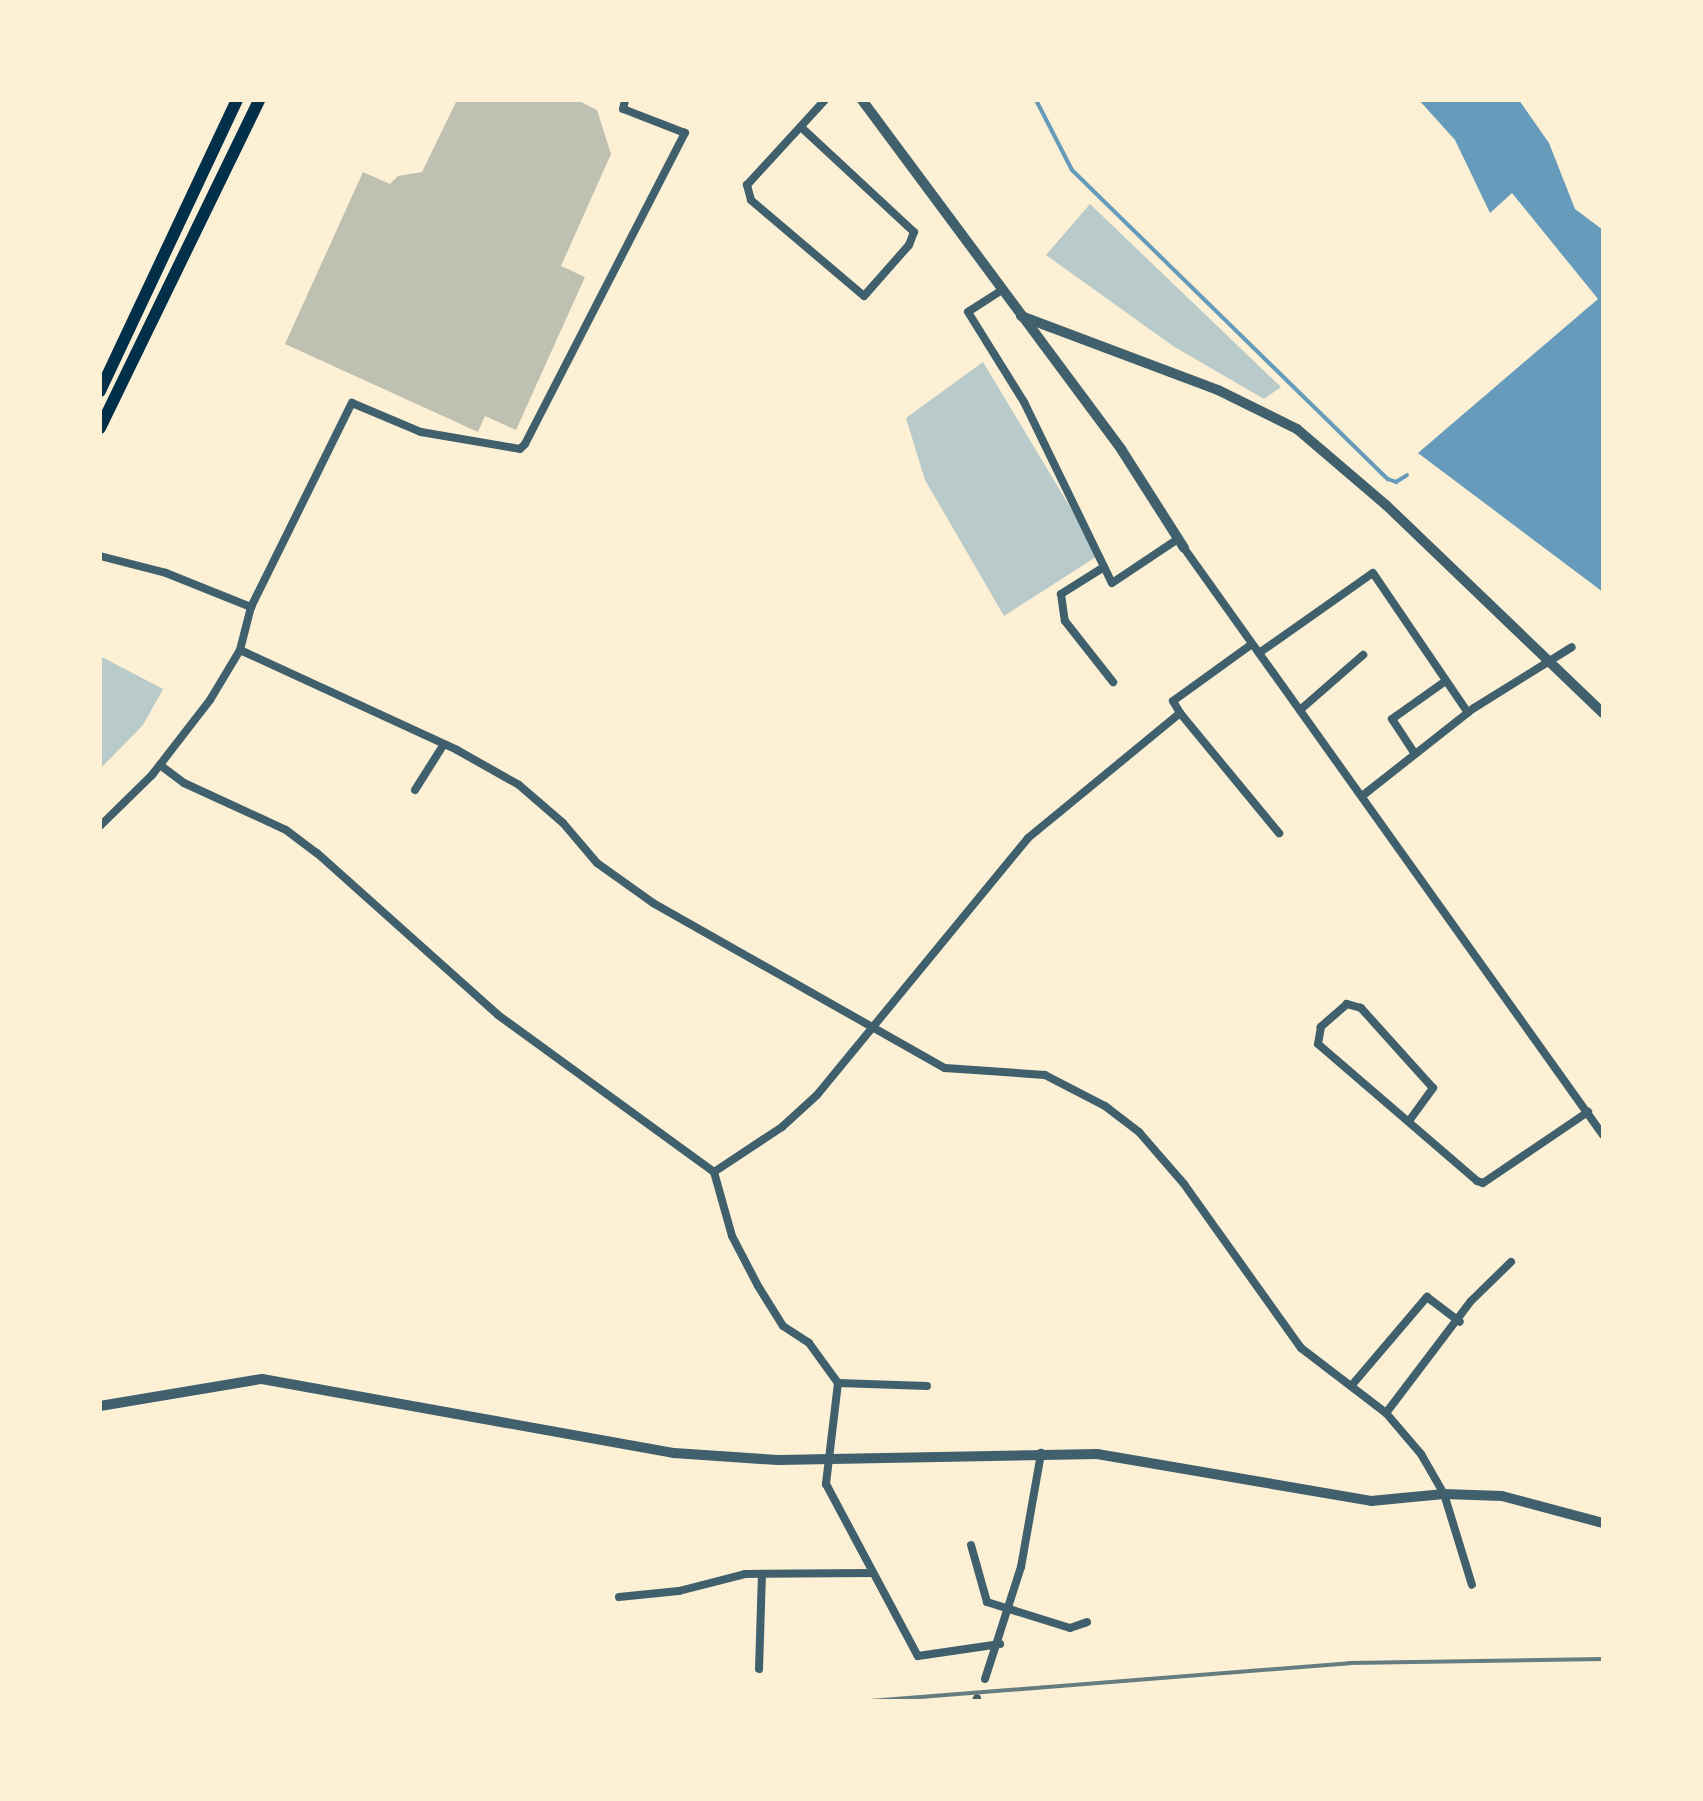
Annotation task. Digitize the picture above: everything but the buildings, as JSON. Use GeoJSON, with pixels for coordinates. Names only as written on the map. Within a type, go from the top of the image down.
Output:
{"type":"FeatureCollection","features":[{"type":"Feature","properties":{"kind":"highway"},"geometry":{"type":"LineString","coordinates":[[100,391],[237,100]]}},
{"type":"Feature","properties":{"kind":"highway"},"geometry":{"type":"LineString","coordinates":[[100,428],[259,100]]}},
{"type":"Feature","properties":{"kind":"street"},"geometry":{"type":"LineString","coordinates":[[100,826],[160,765],[210,700],[240,650],[251,607],[352,403],[421,432],[520,449],[525,444],[685,133],[623,109],[625,100]]}},
{"type":"Feature","properties":{"kind":"street"},"geometry":{"type":"LineString","coordinates":[[802,128],[914,232],[909,245],[864,296],[751,200],[747,185],[825,100]]}},
{"type":"Feature","properties":{"kind":"street"},"geometry":{"type":"LineString","coordinates":[[862,100],[1121,449],[1181,543],[1603,1135]]}},
{"type":"Feature","properties":{"kind":"street"},"geometry":{"type":"LineString","coordinates":[[1002,290],[968,312],[1024,402],[1112,583],[1181,543]]}},
{"type":"Feature","properties":{"kind":"street"},"geometry":{"type":"LineString","coordinates":[[1021,316],[1218,390],[1297,429],[1603,713]]}},
{"type":"Feature","properties":{"kind":"street"},"geometry":{"type":"LineString","coordinates":[[100,556],[166,573],[251,607]]}},
{"type":"Feature","properties":{"kind":"street"},"geometry":{"type":"LineString","coordinates":[[1104,567],[1061,594],[1065,621],[1113,682]]}},
{"type":"Feature","properties":{"kind":"street"},"geometry":{"type":"LineString","coordinates":[[1259,653],[1373,573],[1444,682],[1468,713]]}},
{"type":"Feature","properties":{"kind":"street"},"geometry":{"type":"LineString","coordinates":[[1252,644],[1173,701],[1279,833]]}},
{"type":"Feature","properties":{"kind":"street"},"geometry":{"type":"LineString","coordinates":[[1362,796],[1468,713],[1572,647]]}},
{"type":"Feature","properties":{"kind":"street"},"geometry":{"type":"LineString","coordinates":[[240,650],[444,744],[519,785],[563,823],[597,863],[653,903],[945,1068],[1045,1075],[1105,1106],[1139,1132],[1184,1184],[1301,1348],[1386,1413],[1421,1454],[1444,1494],[1472,1585]]}},
{"type":"Feature","properties":{"kind":"street"},"geometry":{"type":"LineString","coordinates":[[1300,710],[1363,655]]}},
{"type":"Feature","properties":{"kind":"street"},"geometry":{"type":"LineString","coordinates":[[1415,754],[1392,719],[1444,682]]}},
{"type":"Feature","properties":{"kind":"street"},"geometry":{"type":"LineString","coordinates":[[714,1172],[800,1112],[1028,838],[1180,713]]}},
{"type":"Feature","properties":{"kind":"street"},"geometry":{"type":"LineString","coordinates":[[415,790],[444,744]]}},
{"type":"Feature","properties":{"kind":"street"},"geometry":{"type":"LineString","coordinates":[[160,765],[184,783],[286,830],[498,1015],[714,1172],[732,1236],[758,1286],[783,1326],[809,1343],[838,1383],[826,1484],[918,1656],[1000,1644]]}},
{"type":"Feature","properties":{"kind":"street"},"geometry":{"type":"LineString","coordinates":[[1409,1121],[1433,1088],[1361,1008],[1347,1004],[1321,1027],[1318,1044],[1409,1121],[1483,1183],[1588,1112]]}},
{"type":"Feature","properties":{"kind":"street"},"geometry":{"type":"LineString","coordinates":[[1386,1413],[1460,1322],[1471,1301],[1511,1262]]}},
{"type":"Feature","properties":{"kind":"street"},"geometry":{"type":"LineString","coordinates":[[1352,1385],[1427,1297],[1460,1322]]}},
{"type":"Feature","properties":{"kind":"street"},"geometry":{"type":"LineString","coordinates":[[100,1406],[262,1379],[306,1383],[595,1442],[739,1459],[1041,1453],[1131,1456],[1371,1501],[1444,1494],[1526,1500],[1603,1523]]}},
{"type":"Feature","properties":{"kind":"street"},"geometry":{"type":"LineString","coordinates":[[838,1383],[927,1386]]}},
{"type":"Feature","properties":{"kind":"street"},"geometry":{"type":"LineString","coordinates":[[985,1679],[1000,1644],[1041,1453]]}},
{"type":"Feature","properties":{"kind":"street"},"geometry":{"type":"LineString","coordinates":[[971,1545],[987,1602],[1070,1628],[1087,1622]]}},
{"type":"Feature","properties":{"kind":"street"},"geometry":{"type":"LineString","coordinates":[[619,1597],[762,1574],[872,1573]]}},
{"type":"Feature","properties":{"kind":"street"},"geometry":{"type":"LineString","coordinates":[[759,1669],[762,1574]]}},
{"type":"Feature","properties":{"kind":"shaded area"},"geometry":{"type":"Polygon","coordinates":[[[1090,204],[1281,387],[1264,399],[1173,346],[1046,255],[1090,204]]]}},
{"type":"Feature","properties":{"kind":"shaded area"},"geometry":{"type":"Polygon","coordinates":[[[983,362],[1099,555],[1004,616],[925,480],[906,418],[983,362]]]}},
{"type":"Feature","properties":{"kind":"shaded area"},"geometry":{"type":"Polygon","coordinates":[[[100,656],[163,689],[143,725],[100,769],[100,656]]]}},
{"type":"Feature","properties":{"kind":"water"},"geometry":{"type":"Polygon","coordinates":[[[1419,100],[1519,100],[1549,143],[1575,209],[1603,230],[1603,592],[1418,453],[1598,299],[1512,193],[1490,213],[1455,140],[1419,100]]]}},
{"type":"Feature","properties":{"kind":"waterway"},"geometry":{"type":"LineString","coordinates":[[1036,100],[1072,170],[1388,479],[1396,482],[1407,475]]}},
{"type":"Feature","properties":{"kind":"railway"},"geometry":{"type":"LineString","coordinates":[[870,1701],[1349,1663],[1603,1659]]}}]}
